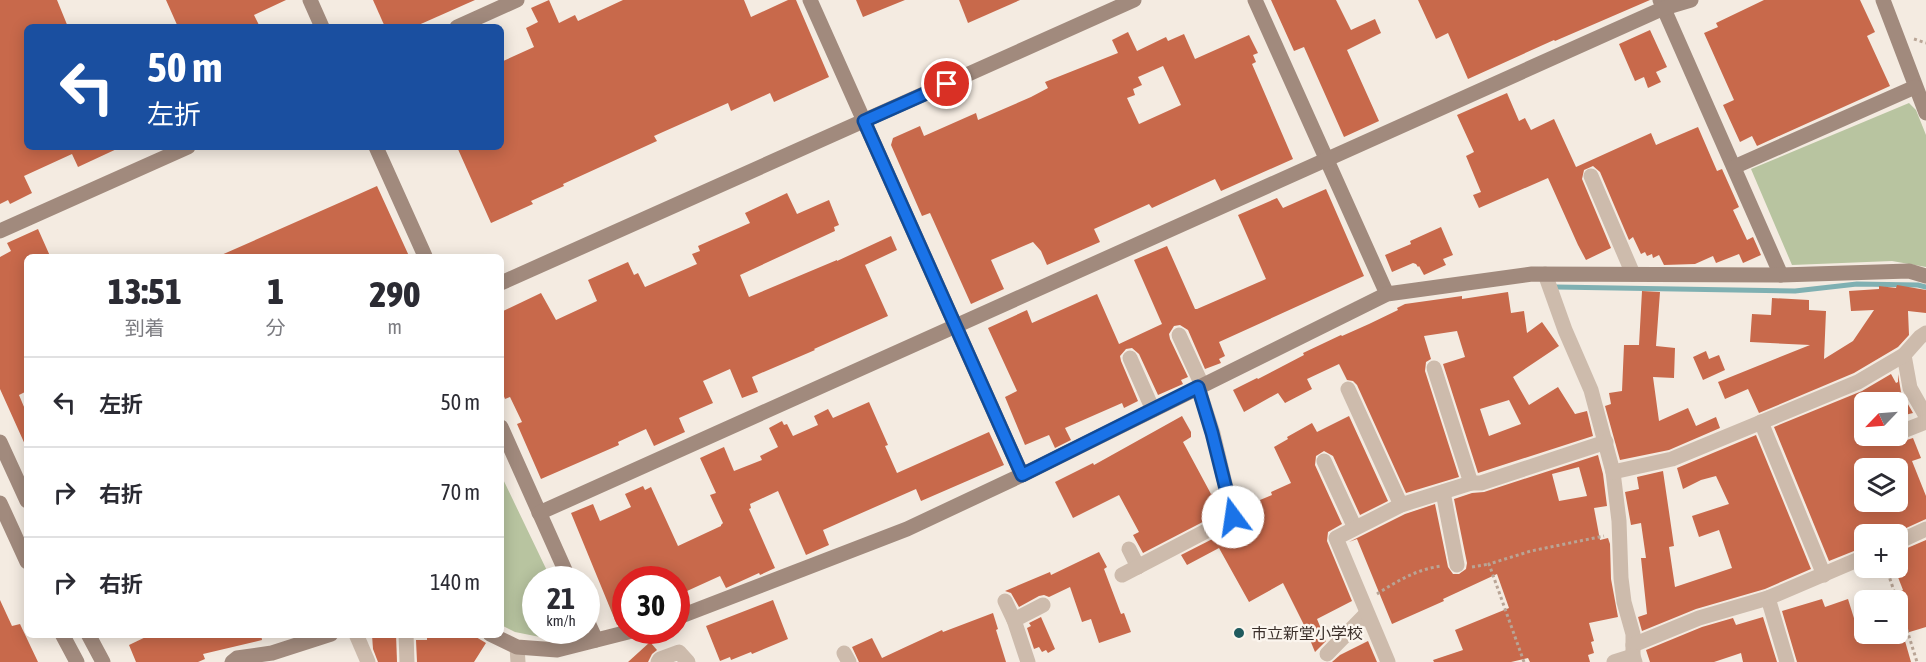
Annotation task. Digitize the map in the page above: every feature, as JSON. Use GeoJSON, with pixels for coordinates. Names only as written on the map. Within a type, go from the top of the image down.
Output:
{"type":"FeatureCollection","features":[{"type":"Feature","properties":{"kind":"street"},"geometry":{"type":"LineString","coordinates":[[310,0],[321,24]]}},
{"type":"Feature","properties":{"kind":"street"},"geometry":{"type":"LineString","coordinates":[[464,24],[517,0]]}},
{"type":"Feature","properties":{"kind":"street"},"geometry":{"type":"LineString","coordinates":[[810,0],[1022,475]]}},
{"type":"Feature","properties":{"kind":"street"},"geometry":{"type":"LineString","coordinates":[[504,282],[1134,0]]}},
{"type":"Feature","properties":{"kind":"street"},"geometry":{"type":"LineString","coordinates":[[1254,0],[1388,294]]}},
{"type":"Feature","properties":{"kind":"street"},"geometry":{"type":"LineString","coordinates":[[539,513],[1327,160],[1662,4],[1691,0]]}},
{"type":"Feature","properties":{"kind":"street"},"geometry":{"type":"LineString","coordinates":[[1883,0],[1926,113]]}},
{"type":"Feature","properties":{"kind":"street"},"geometry":{"type":"LineString","coordinates":[[1662,4],[1781,275]]}},
{"type":"Feature","properties":{"kind":"street"},"geometry":{"type":"LineString","coordinates":[[1734,167],[1915,87]]}},
{"type":"Feature","properties":{"kind":"street"},"geometry":{"type":"LineString","coordinates":[[0,231],[182,150]]}},
{"type":"Feature","properties":{"kind":"street"},"geometry":{"type":"LineString","coordinates":[[377,150],[424,254]]}},
{"type":"Feature","properties":{"kind":"street"},"geometry":{"type":"LineString","coordinates":[[1591,176],[1633,274]]}},
{"type":"Feature","properties":{"kind":"street"},"geometry":{"type":"LineString","coordinates":[[690,613],[907,529],[1154,410],[1201,393],[1388,294],[1533,273],[1547,280],[1633,274],[1781,275],[1909,271],[1926,276]]}},
{"type":"Feature","properties":{"kind":"street"},"geometry":{"type":"LineString","coordinates":[[1547,280],[1565,330],[1591,390],[1613,472],[1620,532],[1621,578],[1634,654]]}},
{"type":"Feature","properties":{"kind":"street"},"geometry":{"type":"LineString","coordinates":[[1613,472],[1672,459],[1858,382],[1904,355],[1923,335],[1926,322]]}},
{"type":"Feature","properties":{"kind":"street"},"geometry":{"type":"LineString","coordinates":[[1122,575],[1233,517],[1201,393],[1179,335]]}},
{"type":"Feature","properties":{"kind":"street"},"geometry":{"type":"LineString","coordinates":[[1904,355],[1910,388],[1926,416]]}},
{"type":"Feature","properties":{"kind":"street"},"geometry":{"type":"LineString","coordinates":[[1130,358],[1154,410]]}},
{"type":"Feature","properties":{"kind":"street"},"geometry":{"type":"LineString","coordinates":[[1434,368],[1471,483]]}},
{"type":"Feature","properties":{"kind":"street"},"geometry":{"type":"LineString","coordinates":[[1348,389],[1401,505]]}},
{"type":"Feature","properties":{"kind":"street"},"geometry":{"type":"LineString","coordinates":[[1761,422],[1824,575]]}},
{"type":"Feature","properties":{"kind":"street"},"geometry":{"type":"LineString","coordinates":[[1908,429],[1926,422]]}},
{"type":"Feature","properties":{"kind":"street"},"geometry":{"type":"LineString","coordinates":[[504,434],[563,566]]}},
{"type":"Feature","properties":{"kind":"street"},"geometry":{"type":"LineString","coordinates":[[0,442],[24,493]]}},
{"type":"Feature","properties":{"kind":"street"},"geometry":{"type":"LineString","coordinates":[[1388,662],[1336,538],[1401,505],[1471,483],[1481,483],[1606,442]]}},
{"type":"Feature","properties":{"kind":"street"},"geometry":{"type":"LineString","coordinates":[[1324,461],[1355,528]]}},
{"type":"Feature","properties":{"kind":"street"},"geometry":{"type":"LineString","coordinates":[[1443,492],[1457,565]]}},
{"type":"Feature","properties":{"kind":"street"},"geometry":{"type":"LineString","coordinates":[[24,498],[0,506],[24,556]]}},
{"type":"Feature","properties":{"kind":"street"},"geometry":{"type":"LineString","coordinates":[[1908,538],[1926,530]]}},
{"type":"Feature","properties":{"kind":"street"},"geometry":{"type":"LineString","coordinates":[[1129,549],[1138,567]]}},
{"type":"Feature","properties":{"kind":"street"},"geometry":{"type":"LineString","coordinates":[[1614,662],[1634,654],[1699,618],[1768,598],[1854,562]]}},
{"type":"Feature","properties":{"kind":"street"},"geometry":{"type":"LineString","coordinates":[[1768,598],[1786,662]]}},
{"type":"Feature","properties":{"kind":"street"},"geometry":{"type":"LineString","coordinates":[[1005,601],[1028,662]]}},
{"type":"Feature","properties":{"kind":"street"},"geometry":{"type":"LineString","coordinates":[[1014,620],[1043,605]]}},
{"type":"Feature","properties":{"kind":"street"},"geometry":{"type":"LineString","coordinates":[[1327,654],[1346,635],[1365,608]]}},
{"type":"Feature","properties":{"kind":"street"},"geometry":{"type":"LineString","coordinates":[[1346,635],[1353,650]]}},
{"type":"Feature","properties":{"kind":"street"},"geometry":{"type":"LineString","coordinates":[[64,638],[77,662]]}},
{"type":"Feature","properties":{"kind":"street"},"geometry":{"type":"LineString","coordinates":[[90,638],[103,662]]}},
{"type":"Feature","properties":{"kind":"street"},"geometry":{"type":"LineString","coordinates":[[232,662],[237,658],[272,654],[316,638]]}},
{"type":"Feature","properties":{"kind":"street"},"geometry":{"type":"LineString","coordinates":[[358,638],[368,662]]}},
{"type":"Feature","properties":{"kind":"street"},"geometry":{"type":"LineString","coordinates":[[406,638],[407,662]]}},
{"type":"Feature","properties":{"kind":"street"},"geometry":{"type":"LineString","coordinates":[[496,638],[518,654],[557,650],[580,644]]}},
{"type":"Feature","properties":{"kind":"street"},"geometry":{"type":"LineString","coordinates":[[658,662],[660,659],[679,652],[688,662]]}},
{"type":"Feature","properties":{"kind":"path"},"geometry":{"type":"LineString","coordinates":[[1365,608],[1378,592],[1424,569],[1457,565],[1474,567],[1531,550],[1620,532]]}},
{"type":"Feature","properties":{"kind":"path"},"geometry":{"type":"LineString","coordinates":[[1489,564],[1524,662]]}},
{"type":"Feature","properties":{"kind":"path"},"geometry":{"type":"LineString","coordinates":[[1908,635],[1917,662]]}},
{"type":"Feature","properties":{"kind":"green space"},"geometry":{"type":"Polygon","coordinates":[[[1909,103],[1916,110],[1926,135],[1926,267],[1892,261],[1792,265],[1751,169],[1909,103]]]}},
{"type":"Feature","properties":{"kind":"green space"},"geometry":{"type":"Polygon","coordinates":[[[504,481],[545,566],[522,566],[522,633],[504,626],[504,481]]]}},
{"type":"Feature","properties":{"kind":"building"},"geometry":{"type":"Polygon","coordinates":[[[0,0],[57,0],[67,24],[24,24],[24,150],[115,150],[78,167],[72,154],[24,176],[32,193],[10,204],[8,200],[0,204],[0,0]]]}},
{"type":"Feature","properties":{"kind":"building"},"geometry":{"type":"Polygon","coordinates":[[[166,0],[286,0],[254,15],[258,24],[177,24],[166,0]]]}},
{"type":"Feature","properties":{"kind":"building"},"geometry":{"type":"Polygon","coordinates":[[[373,0],[475,0],[421,24],[384,24],[373,0]]]}},
{"type":"Feature","properties":{"kind":"building"},"geometry":{"type":"Polygon","coordinates":[[[549,0],[559,23],[575,15],[578,21],[623,0],[744,0],[751,17],[788,0],[796,0],[829,77],[774,102],[770,93],[731,111],[728,103],[654,136],[657,141],[563,184],[564,186],[531,201],[533,204],[491,223],[458,150],[504,150],[504,61],[534,47],[526,28],[538,22],[531,8],[549,0]]]}},
{"type":"Feature","properties":{"kind":"building"},"geometry":{"type":"Polygon","coordinates":[[[856,0],[905,0],[863,17],[856,0]]]}},
{"type":"Feature","properties":{"kind":"building"},"geometry":{"type":"Polygon","coordinates":[[[959,0],[1020,0],[968,23],[959,0]]]}},
{"type":"Feature","properties":{"kind":"building"},"geometry":{"type":"Polygon","coordinates":[[[1271,0],[1336,0],[1351,30],[1375,19],[1381,33],[1347,50],[1379,121],[1344,137],[1304,47],[1294,51],[1271,0]]]}},
{"type":"Feature","properties":{"kind":"building"},"geometry":{"type":"Polygon","coordinates":[[[1418,0],[1650,0],[1468,79],[1448,33],[1436,39],[1418,0]]]}},
{"type":"Feature","properties":{"kind":"building"},"geometry":{"type":"Polygon","coordinates":[[[1764,0],[1860,0],[1875,32],[1867,36],[1890,86],[1757,146],[1752,136],[1740,142],[1723,105],[1734,100],[1704,33],[1718,27],[1716,23],[1764,0]]]}},
{"type":"Feature","properties":{"kind":"building"},"geometry":{"type":"Polygon","coordinates":[[[1650,30],[1667,67],[1656,72],[1661,82],[1648,88],[1644,77],[1635,81],[1619,44],[1650,30]]]}},
{"type":"Feature","properties":{"kind":"building"},"geometry":{"type":"Polygon","coordinates":[[[1128,32],[1137,51],[1166,37],[1168,41],[1184,34],[1195,59],[1249,35],[1258,53],[1253,55],[1256,62],[1252,64],[1293,159],[1221,191],[1215,179],[1152,208],[1149,204],[1094,229],[1100,242],[1047,265],[1041,251],[1033,242],[991,260],[1004,289],[971,304],[930,213],[922,216],[891,145],[893,138],[920,126],[924,136],[976,113],[978,120],[1031,97],[1048,88],[1045,82],[1118,53],[1112,40],[1128,32]],[[1163,66],[1138,77],[1142,85],[1133,89],[1135,95],[1127,98],[1139,124],[1181,105],[1163,66]]]}},
{"type":"Feature","properties":{"kind":"building"},"geometry":{"type":"Polygon","coordinates":[[[1507,93],[1519,121],[1525,118],[1531,130],[1554,119],[1576,167],[1651,133],[1656,145],[1698,127],[1717,171],[1722,169],[1739,207],[1733,210],[1747,240],[1753,237],[1761,255],[1743,263],[1739,254],[1716,263],[1713,256],[1695,264],[1664,265],[1659,255],[1653,258],[1652,254],[1647,256],[1645,252],[1641,254],[1633,237],[1629,240],[1600,172],[1593,166],[1584,170],[1582,179],[1611,248],[1586,260],[1548,178],[1479,208],[1473,195],[1481,192],[1466,156],[1474,152],[1457,115],[1507,93]]]}},
{"type":"Feature","properties":{"kind":"building"},"geometry":{"type":"Polygon","coordinates":[[[377,186],[408,254],[224,254],[377,186]]]}},
{"type":"Feature","properties":{"kind":"building"},"geometry":{"type":"Polygon","coordinates":[[[1326,189],[1364,276],[1219,342],[1225,356],[1219,359],[1221,363],[1205,369],[1188,330],[1180,325],[1174,326],[1169,334],[1170,339],[1188,377],[1181,380],[1183,384],[1158,395],[1139,354],[1132,348],[1126,349],[1120,356],[1121,361],[1138,401],[1124,408],[1122,403],[1065,428],[1071,440],[1055,448],[1049,435],[1025,445],[1005,397],[1017,391],[988,328],[1027,310],[1032,323],[1097,294],[1119,344],[1162,324],[1134,260],[1167,246],[1195,309],[1197,309],[1266,279],[1238,215],[1277,198],[1283,208],[1326,189]]]}},
{"type":"Feature","properties":{"kind":"building"},"geometry":{"type":"Polygon","coordinates":[[[787,193],[797,214],[829,200],[839,225],[834,227],[835,231],[740,275],[749,297],[891,236],[897,250],[865,265],[888,316],[752,377],[758,392],[742,398],[730,369],[703,381],[713,403],[679,418],[685,432],[654,446],[646,429],[618,442],[619,445],[541,479],[517,424],[522,422],[510,397],[505,399],[504,396],[504,311],[541,293],[556,320],[597,301],[588,280],[628,262],[634,275],[638,273],[645,287],[697,264],[692,254],[700,251],[698,246],[750,223],[745,213],[787,193]]]}},
{"type":"Feature","properties":{"kind":"building"},"geometry":{"type":"Polygon","coordinates":[[[1441,227],[1453,255],[1443,259],[1446,265],[1424,275],[1419,266],[1413,263],[1392,272],[1385,255],[1441,227]]]}},
{"type":"Feature","properties":{"kind":"building"},"geometry":{"type":"Polygon","coordinates":[[[38,229],[49,254],[24,254],[24,392],[19,395],[24,407],[24,442],[0,389],[0,257],[11,251],[7,243],[38,229]]]}},
{"type":"Feature","properties":{"kind":"building"},"geometry":{"type":"Polygon","coordinates":[[[1897,285],[1926,290],[1926,313],[1908,311],[1909,335],[1898,347],[1854,373],[1759,413],[1748,389],[1725,399],[1718,382],[1810,345],[1750,342],[1752,314],[1771,315],[1772,298],[1809,300],[1809,310],[1826,311],[1824,359],[1853,341],[1874,310],[1851,311],[1849,291],[1879,289],[1879,286],[1896,288],[1897,285]]]}},
{"type":"Feature","properties":{"kind":"building"},"geometry":{"type":"Polygon","coordinates":[[[1642,291],[1660,292],[1656,346],[1675,348],[1674,378],[1653,377],[1659,421],[1688,408],[1696,426],[1716,417],[1720,428],[1669,450],[1620,460],[1605,406],[1611,404],[1609,393],[1622,391],[1624,345],[1639,345],[1642,291]]]}},
{"type":"Feature","properties":{"kind":"building"},"geometry":{"type":"Polygon","coordinates":[[[1508,292],[1511,313],[1524,311],[1527,333],[1542,322],[1559,346],[1513,377],[1529,405],[1558,387],[1575,414],[1587,411],[1593,436],[1478,473],[1443,364],[1465,357],[1457,331],[1424,336],[1431,359],[1426,362],[1425,371],[1459,477],[1406,493],[1357,385],[1347,380],[1339,364],[1307,379],[1312,389],[1285,403],[1278,393],[1244,412],[1233,390],[1304,355],[1303,353],[1398,310],[1397,308],[1405,304],[1462,296],[1462,299],[1508,292]],[[1509,400],[1480,409],[1489,436],[1521,424],[1509,400]]]}},
{"type":"Feature","properties":{"kind":"building"},"geometry":{"type":"Polygon","coordinates":[[[1706,351],[1709,359],[1719,355],[1725,370],[1703,380],[1693,357],[1706,351]]]}},
{"type":"Feature","properties":{"kind":"building"},"geometry":{"type":"Polygon","coordinates":[[[1891,374],[1896,383],[1898,374],[1901,392],[1860,392],[1891,374]]]}},
{"type":"Feature","properties":{"kind":"building"},"geometry":{"type":"Polygon","coordinates":[[[1854,394],[1854,446],[1908,446],[1908,440],[1913,438],[1921,458],[1912,461],[1926,496],[1926,519],[1908,527],[1908,524],[1854,524],[1854,551],[1829,561],[1774,427],[1854,394]]]}},
{"type":"Feature","properties":{"kind":"building"},"geometry":{"type":"Polygon","coordinates":[[[869,402],[888,445],[885,446],[897,473],[989,432],[1004,465],[921,501],[916,489],[823,530],[829,545],[806,555],[778,491],[750,504],[749,509],[775,568],[726,588],[720,576],[690,590],[690,566],[612,566],[612,613],[600,584],[600,566],[593,566],[571,513],[593,504],[600,521],[631,507],[625,494],[643,486],[645,490],[651,487],[678,546],[723,523],[710,495],[716,493],[700,458],[724,447],[734,471],[762,460],[760,456],[778,447],[769,428],[782,421],[784,425],[787,424],[793,436],[818,425],[814,416],[828,409],[833,418],[869,402]]]}},
{"type":"Feature","properties":{"kind":"building"},"geometry":{"type":"Polygon","coordinates":[[[1908,404],[1913,413],[1908,414],[1908,404]]]}},
{"type":"Feature","properties":{"kind":"building"},"geometry":{"type":"Polygon","coordinates":[[[1182,416],[1191,432],[1191,437],[1183,442],[1211,494],[1216,492],[1222,512],[1143,553],[1133,535],[1139,532],[1119,495],[1073,518],[1055,482],[1093,463],[1094,465],[1182,416]]]}},
{"type":"Feature","properties":{"kind":"building"},"geometry":{"type":"Polygon","coordinates":[[[1349,416],[1388,501],[1360,515],[1333,456],[1324,451],[1316,456],[1315,465],[1342,524],[1328,532],[1327,541],[1352,601],[1317,619],[1326,641],[1315,652],[1283,583],[1249,602],[1219,548],[1187,565],[1181,555],[1238,526],[1242,519],[1242,511],[1272,495],[1271,492],[1291,483],[1274,447],[1312,423],[1317,432],[1349,416]]]}},
{"type":"Feature","properties":{"kind":"building"},"geometry":{"type":"Polygon","coordinates":[[[1756,435],[1811,569],[1765,589],[1696,609],[1642,631],[1638,617],[1647,614],[1641,558],[1646,558],[1641,523],[1631,525],[1625,492],[1639,489],[1637,477],[1663,471],[1674,546],[1669,547],[1675,587],[1732,568],[1719,530],[1699,537],[1692,516],[1729,504],[1716,476],[1683,489],[1677,468],[1756,435]]]}},
{"type":"Feature","properties":{"kind":"building"},"geometry":{"type":"Polygon","coordinates":[[[1598,455],[1607,506],[1594,508],[1600,540],[1608,538],[1610,544],[1611,579],[1618,617],[1589,623],[1594,641],[1591,642],[1594,653],[1588,655],[1590,662],[1530,662],[1528,658],[1511,662],[1434,662],[1433,660],[1463,650],[1455,630],[1509,608],[1497,574],[1392,624],[1357,539],[1349,542],[1405,514],[1435,504],[1448,567],[1453,574],[1459,574],[1466,569],[1467,563],[1454,499],[1484,492],[1598,455]],[[1579,467],[1552,474],[1559,501],[1587,496],[1579,467]]]}},
{"type":"Feature","properties":{"kind":"building"},"geometry":{"type":"Polygon","coordinates":[[[1926,540],[1926,627],[1908,632],[1908,590],[1903,590],[1898,578],[1908,578],[1908,548],[1926,540]]]}},
{"type":"Feature","properties":{"kind":"building"},"geometry":{"type":"Polygon","coordinates":[[[1099,552],[1107,567],[1104,569],[1121,614],[1124,613],[1131,632],[1099,643],[1091,619],[1082,622],[1070,587],[1049,597],[1039,596],[1019,607],[1011,593],[1005,591],[1050,572],[1051,575],[1099,552]]]}},
{"type":"Feature","properties":{"kind":"building"},"geometry":{"type":"Polygon","coordinates":[[[1822,599],[1825,607],[1848,599],[1854,618],[1854,644],[1906,644],[1911,662],[1797,662],[1782,611],[1822,599]]]}},
{"type":"Feature","properties":{"kind":"building"},"geometry":{"type":"Polygon","coordinates":[[[0,600],[12,626],[20,624],[24,638],[27,638],[38,662],[0,662],[0,600]]]}},
{"type":"Feature","properties":{"kind":"building"},"geometry":{"type":"Polygon","coordinates":[[[773,600],[788,639],[752,654],[751,652],[731,660],[730,657],[720,661],[706,626],[773,600]]]}},
{"type":"Feature","properties":{"kind":"building"},"geometry":{"type":"Polygon","coordinates":[[[993,613],[1006,662],[859,662],[852,647],[872,638],[882,658],[942,630],[943,632],[993,613]]]}},
{"type":"Feature","properties":{"kind":"building"},"geometry":{"type":"Polygon","coordinates":[[[1041,617],[1055,649],[1048,653],[1046,650],[1042,652],[1039,647],[1034,649],[1027,628],[1031,626],[1029,623],[1041,617]]]}},
{"type":"Feature","properties":{"kind":"building"},"geometry":{"type":"Polygon","coordinates":[[[1763,617],[1777,662],[1743,662],[1741,653],[1714,662],[1650,662],[1646,650],[1702,627],[1733,618],[1736,625],[1763,617]]]}},
{"type":"Feature","properties":{"kind":"building"},"geometry":{"type":"Polygon","coordinates":[[[144,638],[262,638],[262,640],[203,654],[205,659],[198,662],[136,662],[129,645],[144,638]]]}},
{"type":"Feature","properties":{"kind":"building"},"geometry":{"type":"Polygon","coordinates":[[[372,638],[396,638],[397,662],[378,662],[373,649],[372,638]]]}},
{"type":"Feature","properties":{"kind":"building"},"geometry":{"type":"Polygon","coordinates":[[[427,638],[478,638],[486,643],[474,662],[417,662],[416,640],[427,640],[427,638]]]}},
{"type":"Feature","properties":{"kind":"building"},"geometry":{"type":"Polygon","coordinates":[[[1368,641],[1377,662],[1332,662],[1340,655],[1368,641]]]}},
{"type":"Feature","properties":{"kind":"building"},"geometry":{"type":"Polygon","coordinates":[[[648,644],[652,644],[657,650],[648,662],[628,662],[648,644]]]}},
{"type":"Feature","properties":{"kind":"waterway"},"geometry":{"type":"LineString","coordinates":[[1556,287],[1795,291],[1857,284],[1926,287]]}},
{"type":"Feature","properties":{"kind":"place","name":"市立新堂小学校"},"geometry":{"type":"Point","coordinates":[1239,633]}},
{"type":"Feature","properties":{"kind":"route"},"geometry":{"type":"LineString","coordinates":[[947,84],[864,121],[1022,475],[1198,387],[1233,517]]}}]}
